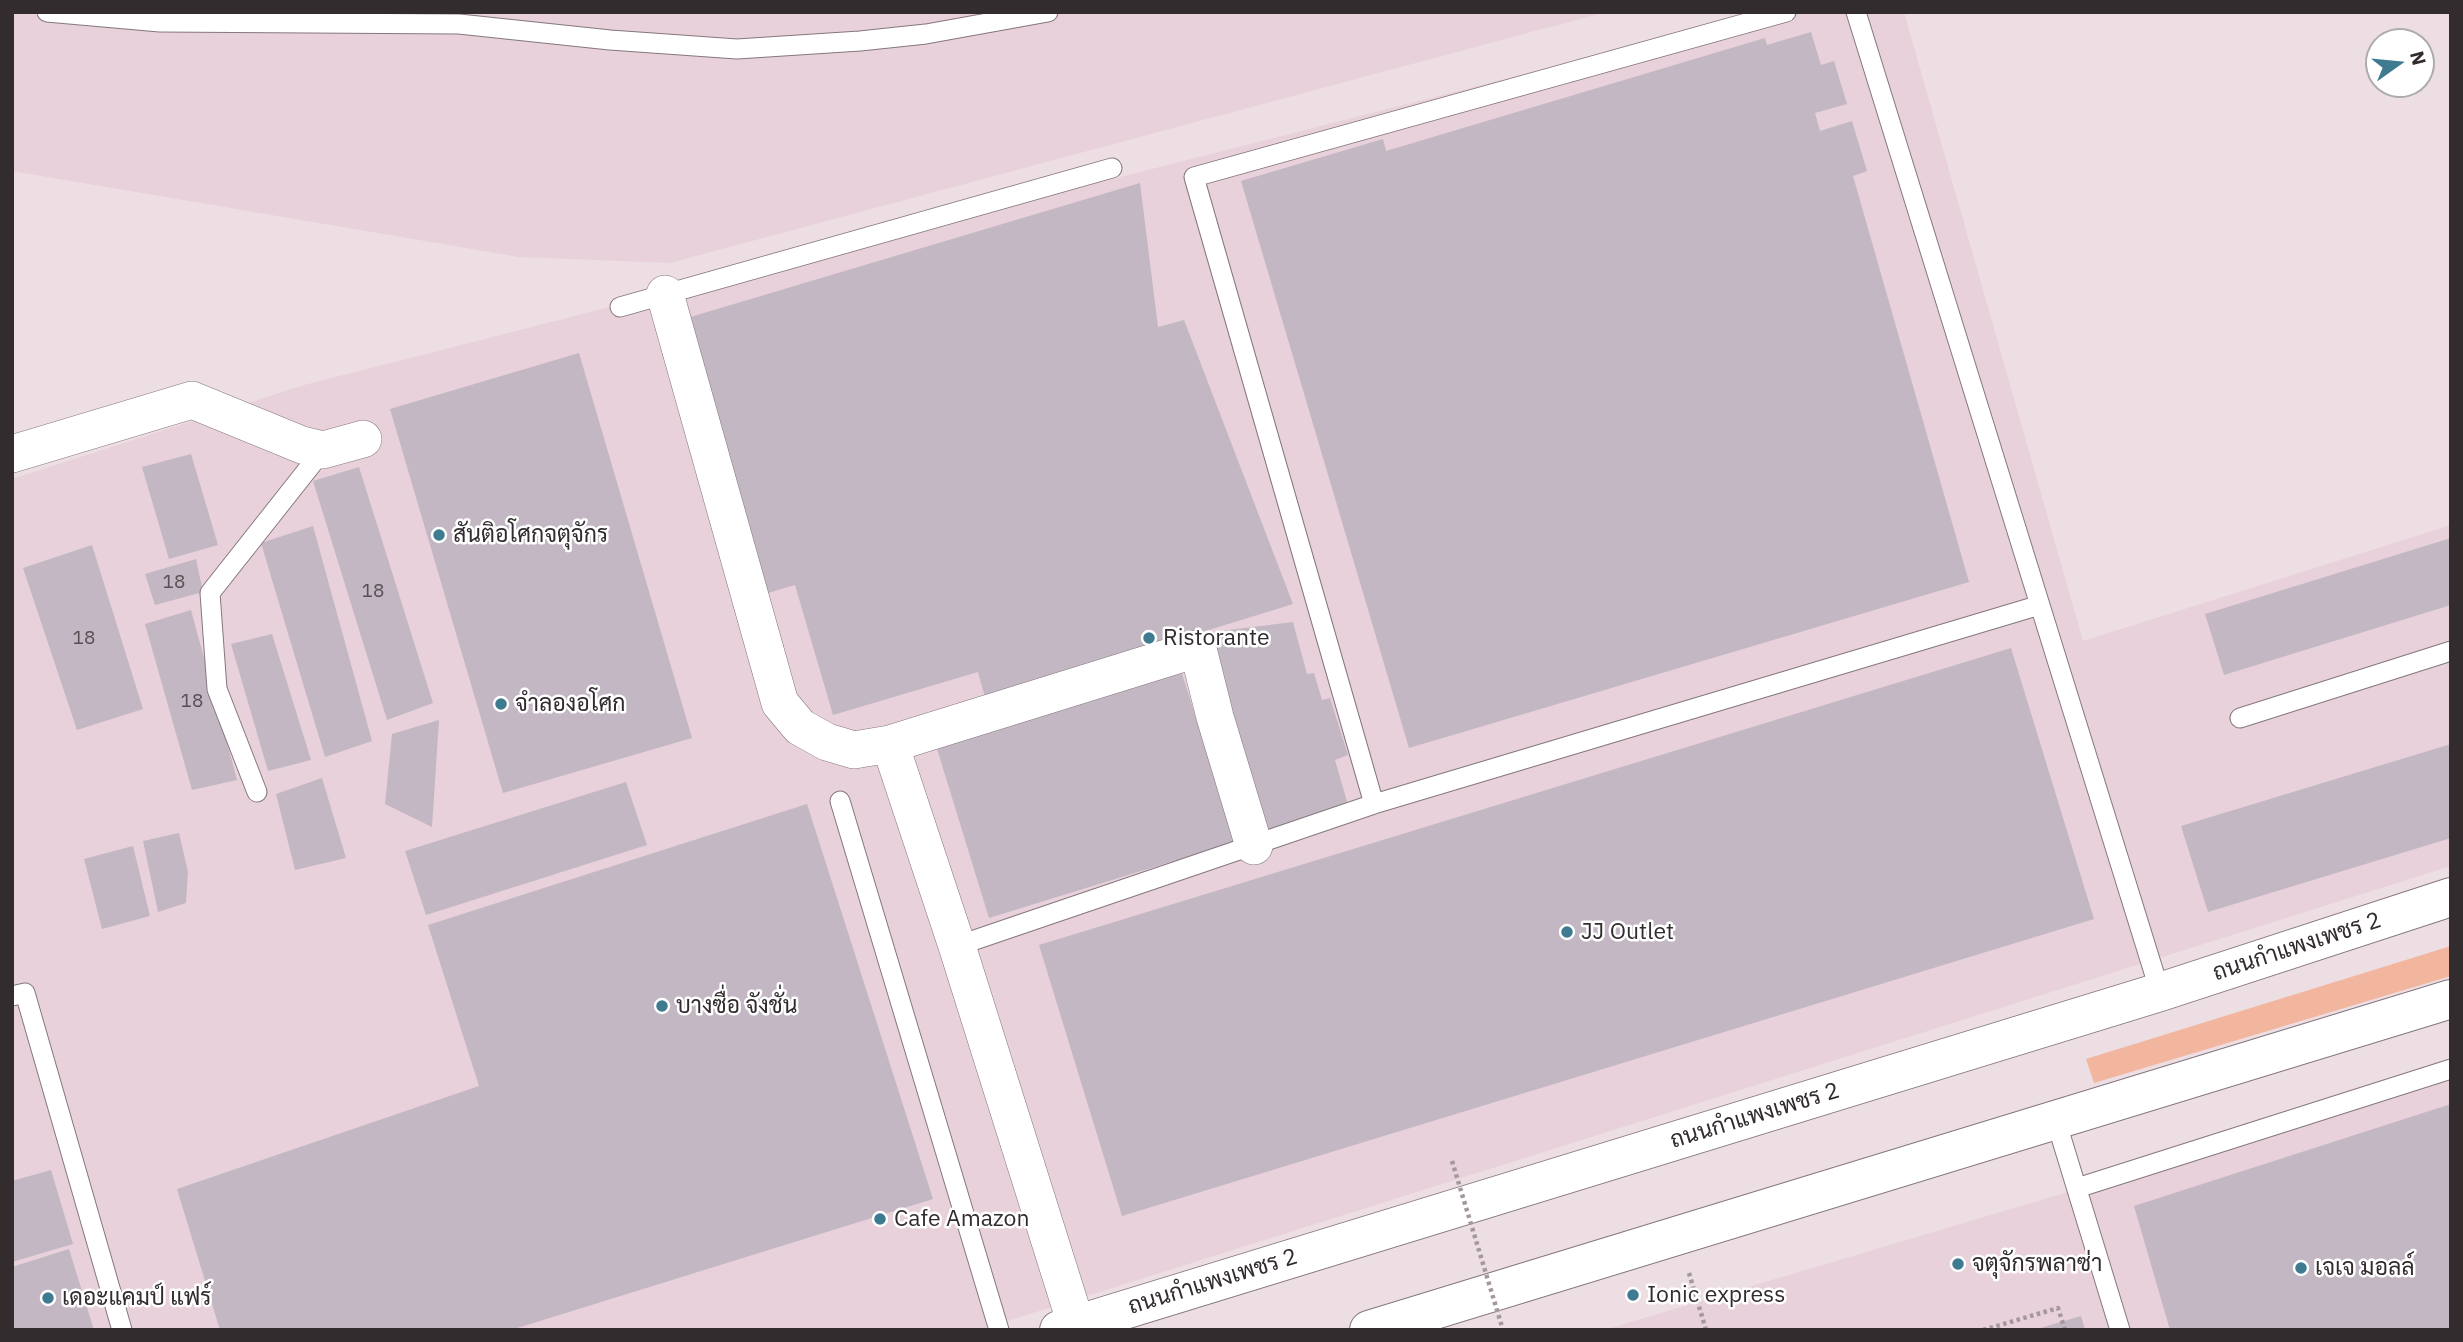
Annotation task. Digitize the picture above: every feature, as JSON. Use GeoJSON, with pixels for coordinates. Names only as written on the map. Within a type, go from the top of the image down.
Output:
{"type":"FeatureCollection","features":[{"type":"Feature","properties":{"kind":"main road","name":"ถนนกำแพงเพชร 2"},"geometry":{"type":"LineString","coordinates":[[1067,1327],[2160,992],[2451,897]]}},
{"type":"Feature","properties":{"kind":"main road"},"geometry":{"type":"LineString","coordinates":[[1369,1330],[2451,999]]}},
{"type":"Feature","properties":{"kind":"street"},"geometry":{"type":"LineString","coordinates":[[665,294],[780,703],[800,727],[827,742],[854,750],[890,744],[1196,649],[1254,846]]}},
{"type":"Feature","properties":{"kind":"street"},"geometry":{"type":"LineString","coordinates":[[12,454],[192,400],[302,445],[323,450],[363,439]]}},
{"type":"Feature","properties":{"kind":"street"},"geometry":{"type":"LineString","coordinates":[[890,744],[957,946],[1067,1327]]}},
{"type":"Feature","properties":{"kind":"lane"},"geometry":{"type":"LineString","coordinates":[[47,12],[160,22],[458,24],[610,40],[737,49],[926,34],[1048,12]]}},
{"type":"Feature","properties":{"kind":"lane"},"geometry":{"type":"LineString","coordinates":[[1374,804],[1194,177],[1786,12]]}},
{"type":"Feature","properties":{"kind":"lane"},"geometry":{"type":"LineString","coordinates":[[1856,12],[2160,992]]}},
{"type":"Feature","properties":{"kind":"lane"},"geometry":{"type":"LineString","coordinates":[[620,307],[1112,168]]}},
{"type":"Feature","properties":{"kind":"lane"},"geometry":{"type":"LineString","coordinates":[[257,792],[217,690],[210,593],[323,450]]}},
{"type":"Feature","properties":{"kind":"lane"},"geometry":{"type":"LineString","coordinates":[[957,946],[1374,804],[2040,605]]}},
{"type":"Feature","properties":{"kind":"lane"},"geometry":{"type":"LineString","coordinates":[[2240,718],[2451,651]]}},
{"type":"Feature","properties":{"kind":"lane"},"geometry":{"type":"LineString","coordinates":[[840,801],[999,1330]]}},
{"type":"Feature","properties":{"kind":"lane"},"geometry":{"type":"LineString","coordinates":[[12,996],[24,993],[122,1330]]}},
{"type":"Feature","properties":{"kind":"lane"},"geometry":{"type":"LineString","coordinates":[[2077,1188],[2451,1069]]}},
{"type":"Feature","properties":{"kind":"lane"},"geometry":{"type":"LineString","coordinates":[[2056,1121],[2120,1330]]}},
{"type":"Feature","properties":{"kind":"path"},"geometry":{"type":"LineString","coordinates":[[1452,1161],[1503,1330]]}},
{"type":"Feature","properties":{"kind":"path"},"geometry":{"type":"LineString","coordinates":[[1678,1235],[1706,1330]]}},
{"type":"Feature","properties":{"kind":"path"},"geometry":{"type":"LineString","coordinates":[[1983,1330],[2058,1308],[2065,1330]]}},
{"type":"Feature","properties":{"kind":"shaded area"},"geometry":{"type":"Polygon","coordinates":[[[12,12],[1606,12],[670,263],[519,257],[12,171],[12,12]]]}},
{"type":"Feature","properties":{"kind":"shaded area"},"geometry":{"type":"Polygon","coordinates":[[[1768,12],[1904,12],[2083,641],[2451,525],[2451,866],[979,1330],[12,1330],[12,479],[304,385],[1768,12]]]}},
{"type":"Feature","properties":{"kind":"shaded area"},"geometry":{"type":"Polygon","coordinates":[[[2451,946],[2451,976],[2094,1083],[2086,1059],[2451,946]]]}},
{"type":"Feature","properties":{"kind":"shaded area"},"geometry":{"type":"Polygon","coordinates":[[[2451,1078],[2451,1330],[1604,1330],[2451,1078]]]}},
{"type":"Feature","properties":{"kind":"building"},"geometry":{"type":"Polygon","coordinates":[[[1811,32],[1821,65],[1834,61],[1847,104],[1815,113],[1820,131],[1852,121],[1867,171],[1853,176],[1969,582],[1409,748],[1241,181],[1383,139],[1386,151],[1765,38],[1767,45],[1811,32]]]}},
{"type":"Feature","properties":{"kind":"building"},"geometry":{"type":"Polygon","coordinates":[[[1140,183],[1158,327],[1184,320],[1293,604],[986,701],[978,672],[833,715],[795,585],[768,593],[687,318],[1140,183]]]}},
{"type":"Feature","properties":{"kind":"building"},"geometry":{"type":"Polygon","coordinates":[[[579,353],[692,738],[503,793],[390,409],[579,353]]]}},
{"type":"Feature","properties":{"kind":"building"},"geometry":{"type":"Polygon","coordinates":[[[191,454],[218,545],[169,559],[142,467],[191,454]]]}},
{"type":"Feature","properties":{"kind":"building"},"geometry":{"type":"Polygon","coordinates":[[[359,467],[433,703],[387,720],[313,481],[359,467]]]}},
{"type":"Feature","properties":{"kind":"building"},"geometry":{"type":"Polygon","coordinates":[[[313,526],[372,741],[325,757],[261,543],[313,526]]]}},
{"type":"Feature","properties":{"kind":"building"},"geometry":{"type":"Polygon","coordinates":[[[2451,538],[2451,605],[2224,675],[2205,614],[2451,538]]]}},
{"type":"Feature","properties":{"kind":"building"},"geometry":{"type":"Polygon","coordinates":[[[92,545],[143,709],[77,730],[23,568],[92,545]]]}},
{"type":"Feature","properties":{"kind":"building"},"geometry":{"type":"Polygon","coordinates":[[[196,559],[203,592],[155,605],[145,574],[196,559]]]}},
{"type":"Feature","properties":{"kind":"building"},"geometry":{"type":"Polygon","coordinates":[[[191,610],[237,780],[192,790],[145,624],[191,610]]]}},
{"type":"Feature","properties":{"kind":"building"},"geometry":{"type":"Polygon","coordinates":[[[1293,622],[1307,674],[1314,673],[1322,700],[1330,698],[1348,755],[1335,760],[1348,805],[1265,830],[1196,634],[1293,622]]]}},
{"type":"Feature","properties":{"kind":"building"},"geometry":{"type":"Polygon","coordinates":[[[272,634],[311,760],[268,771],[231,644],[272,634]]]}},
{"type":"Feature","properties":{"kind":"building","name":"JJ Outlet"},"geometry":{"type":"Polygon","coordinates":[[[2011,648],[2094,919],[1122,1216],[1039,945],[2011,648]]]}},
{"type":"Feature","properties":{"kind":"building"},"geometry":{"type":"Polygon","coordinates":[[[1179,664],[1235,842],[989,918],[934,739],[1179,664]]]}},
{"type":"Feature","properties":{"kind":"building"},"geometry":{"type":"Polygon","coordinates":[[[439,720],[432,827],[385,804],[392,734],[439,720]]]}},
{"type":"Feature","properties":{"kind":"building"},"geometry":{"type":"Polygon","coordinates":[[[2451,744],[2451,838],[2208,912],[2181,826],[2451,744]]]}},
{"type":"Feature","properties":{"kind":"building"},"geometry":{"type":"Polygon","coordinates":[[[322,778],[346,858],[295,870],[276,794],[322,778]]]}},
{"type":"Feature","properties":{"kind":"building"},"geometry":{"type":"Polygon","coordinates":[[[626,782],[647,845],[426,915],[405,851],[626,782]]]}},
{"type":"Feature","properties":{"kind":"building","name":"บางซื่อ จังชั่น"},"geometry":{"type":"Polygon","coordinates":[[[807,804],[933,1199],[511,1330],[220,1330],[177,1189],[479,1086],[428,925],[807,804]]]}},
{"type":"Feature","properties":{"kind":"building"},"geometry":{"type":"Polygon","coordinates":[[[179,833],[188,872],[186,903],[158,912],[143,841],[179,833]]]}},
{"type":"Feature","properties":{"kind":"building"},"geometry":{"type":"Polygon","coordinates":[[[133,846],[150,916],[102,929],[84,859],[133,846]]]}},
{"type":"Feature","properties":{"kind":"building","name":"เจเจ มอลล์"},"geometry":{"type":"Polygon","coordinates":[[[2451,1104],[2451,1330],[2170,1330],[2134,1206],[2451,1104]]]}},
{"type":"Feature","properties":{"kind":"building"},"geometry":{"type":"Polygon","coordinates":[[[51,1170],[73,1244],[12,1262],[12,1181],[51,1170]]]}},
{"type":"Feature","properties":{"kind":"building","name":"เดอะแคมป์ แฟร์"},"geometry":{"type":"Polygon","coordinates":[[[69,1249],[94,1330],[12,1330],[12,1267],[69,1249]]]}},
{"type":"Feature","properties":{"kind":"building"},"geometry":{"type":"Polygon","coordinates":[[[2081,1316],[2085,1330],[2037,1330],[2037,1329],[2081,1316]]]}},
{"type":"Feature","properties":{"kind":"place","name":"สันติอโศกจตุจักร"},"geometry":{"type":"Point","coordinates":[439,535]}},
{"type":"Feature","properties":{"kind":"place","name":"Ristorante"},"geometry":{"type":"Point","coordinates":[1149,638]}},
{"type":"Feature","properties":{"kind":"place","name":"จำลองอโศก"},"geometry":{"type":"Point","coordinates":[501,704]}},
{"type":"Feature","properties":{"kind":"place","name":"JJ Outlet"},"geometry":{"type":"Point","coordinates":[1567,932]}},
{"type":"Feature","properties":{"kind":"place","name":"บางซื่อ จังชั่น"},"geometry":{"type":"Point","coordinates":[662,1006]}},
{"type":"Feature","properties":{"kind":"place","name":"Cafe Amazon"},"geometry":{"type":"Point","coordinates":[880,1219]}},
{"type":"Feature","properties":{"kind":"place","name":"จตุจักรพลาซ่า"},"geometry":{"type":"Point","coordinates":[1958,1264]}},
{"type":"Feature","properties":{"kind":"place","name":"เจเจ มอลล์"},"geometry":{"type":"Point","coordinates":[2301,1268]}},
{"type":"Feature","properties":{"kind":"place","name":"Ionic express"},"geometry":{"type":"Point","coordinates":[1633,1295]}},
{"type":"Feature","properties":{"kind":"place","name":"เดอะแคมป์ แฟร์"},"geometry":{"type":"Point","coordinates":[48,1298]}}]}
